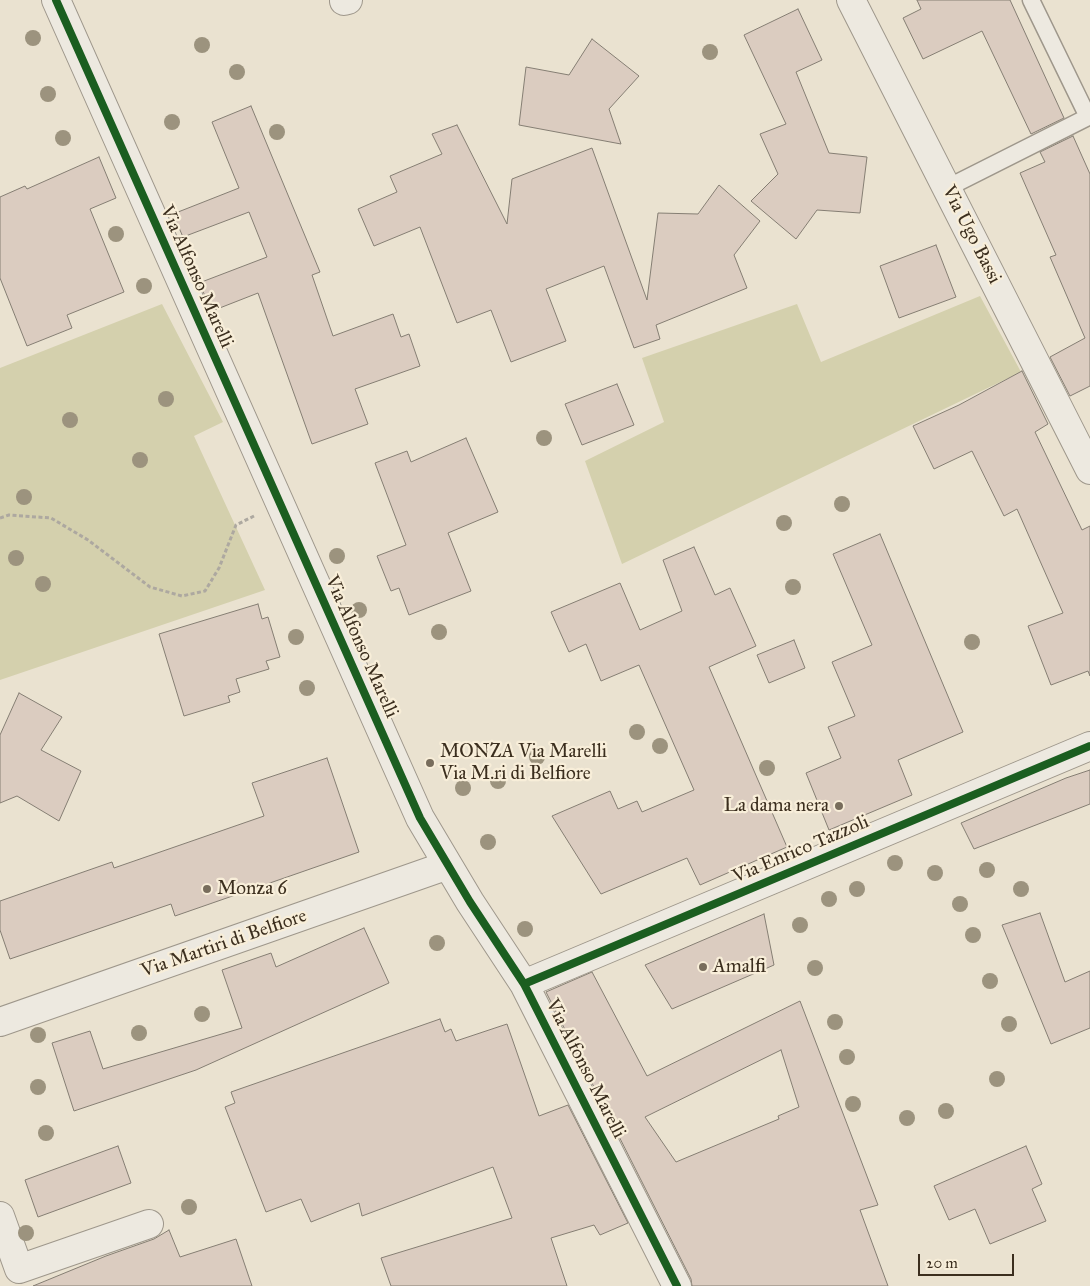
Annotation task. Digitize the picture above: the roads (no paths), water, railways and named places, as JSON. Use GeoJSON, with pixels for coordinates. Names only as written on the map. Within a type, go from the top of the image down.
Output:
{"type":"FeatureCollection","features":[{"type":"Feature","properties":{"kind":"street","name":"Via Alfonso Marelli"},"geometry":{"type":"LineString","coordinates":[[56,0],[412,801],[448,866],[524,984],[677,1286]]}},
{"type":"Feature","properties":{"kind":"street","name":"Via Ugo Bassi"},"geometry":{"type":"LineString","coordinates":[[852,0],[1090,470]]}},
{"type":"Feature","properties":{"kind":"street","name":"Via Enrico Tazzoli"},"geometry":{"type":"LineString","coordinates":[[524,984],[1090,746]]}},
{"type":"Feature","properties":{"kind":"street","name":"Via Martiri di Belfiore"},"geometry":{"type":"LineString","coordinates":[[0,1022],[448,866]]}},
{"type":"Feature","properties":{"kind":"street"},"geometry":{"type":"LineString","coordinates":[[0,1216],[19,1269],[149,1224]]}},
{"type":"Feature","properties":{"kind":"lane"},"geometry":{"type":"LineString","coordinates":[[947,188],[1088,117],[1031,0]]}},
{"type":"Feature","properties":{"kind":"place","name":"MONZA Via Marelli Via M.ri di Belfiore"},"geometry":{"type":"Point","coordinates":[430,763]}},
{"type":"Feature","properties":{"kind":"place","name":"La dama nera"},"geometry":{"type":"Point","coordinates":[839,806]}},
{"type":"Feature","properties":{"kind":"place","name":"Monza 6"},"geometry":{"type":"Point","coordinates":[207,889]}},
{"type":"Feature","properties":{"kind":"place","name":"Amalfi"},"geometry":{"type":"Point","coordinates":[703,967]}}]}
